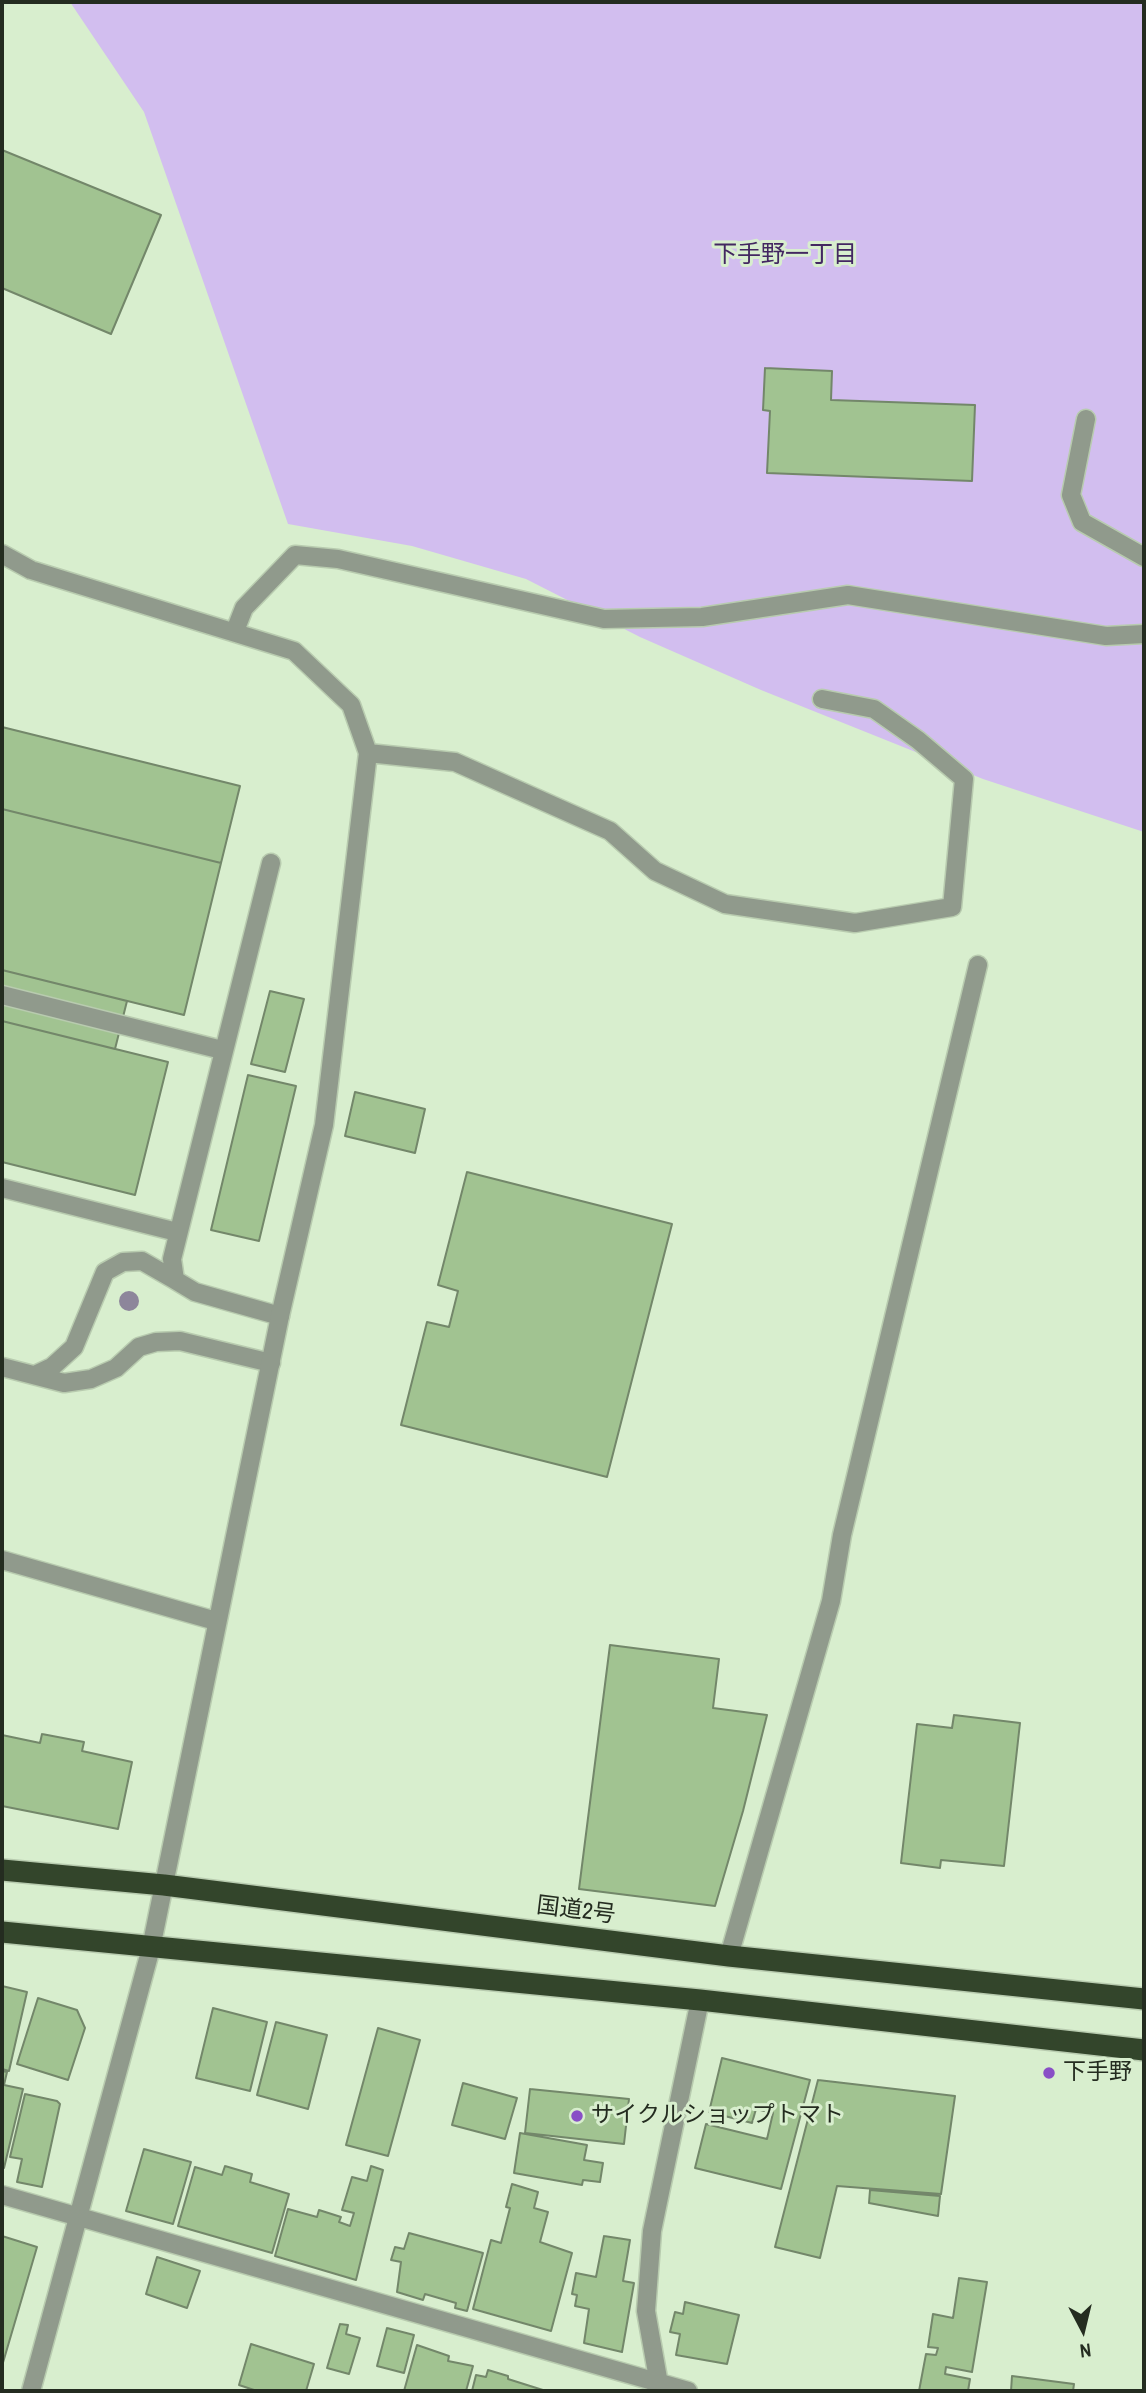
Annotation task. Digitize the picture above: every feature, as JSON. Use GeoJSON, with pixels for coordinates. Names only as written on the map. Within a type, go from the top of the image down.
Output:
{"type":"FeatureCollection","features":[{"type":"Feature","properties":{"kind":"highway","name":"国道2号"},"geometry":{"type":"LineString","coordinates":[[2,1870],[164,1885],[729,1956],[1144,1999]]}},
{"type":"Feature","properties":{"kind":"highway"},"geometry":{"type":"LineString","coordinates":[[2,1932],[700,2000],[1144,2050]]}},
{"type":"Feature","properties":{"kind":"street"},"geometry":{"type":"LineString","coordinates":[[1086,419],[1071,495],[1082,522],[1144,557]]}},
{"type":"Feature","properties":{"kind":"street"},"geometry":{"type":"LineString","coordinates":[[2,554],[31,570],[294,651],[351,705],[368,753],[324,1125],[280,1315],[151,1948],[31,2391]]}},
{"type":"Feature","properties":{"kind":"street"},"geometry":{"type":"LineString","coordinates":[[235,631],[244,608],[295,555],[338,559],[604,619],[702,617],[848,594],[1106,636],[1144,634]]}},
{"type":"Feature","properties":{"kind":"street"},"geometry":{"type":"LineString","coordinates":[[368,753],[455,762],[610,831],[655,871],[725,904],[855,923],[952,907],[964,779],[918,740],[874,709],[822,699]]}},
{"type":"Feature","properties":{"kind":"street"},"geometry":{"type":"LineString","coordinates":[[175,1280],[172,1259],[177,1232],[271,863]]}},
{"type":"Feature","properties":{"kind":"street"},"geometry":{"type":"LineString","coordinates":[[729,1956],[831,1601],[842,1535],[978,965]]}},
{"type":"Feature","properties":{"kind":"street"},"geometry":{"type":"LineString","coordinates":[[2,995],[222,1050]]}},
{"type":"Feature","properties":{"kind":"street"},"geometry":{"type":"LineString","coordinates":[[2,1188],[177,1232]]}},
{"type":"Feature","properties":{"kind":"street"},"geometry":{"type":"LineString","coordinates":[[35,1375],[52,1367],[74,1347],[105,1272],[122,1262],[142,1261],[195,1292],[280,1315]]}},
{"type":"Feature","properties":{"kind":"street"},"geometry":{"type":"LineString","coordinates":[[2,1367],[64,1383],[91,1379],[116,1368],[139,1347],[156,1342],[180,1341],[271,1363]]}},
{"type":"Feature","properties":{"kind":"street"},"geometry":{"type":"LineString","coordinates":[[2,1560],[216,1621]]}},
{"type":"Feature","properties":{"kind":"street"},"geometry":{"type":"LineString","coordinates":[[657,2388],[646,2311],[652,2231],[700,2000]]}},
{"type":"Feature","properties":{"kind":"street"},"geometry":{"type":"LineString","coordinates":[[2,2195],[657,2388],[688,2391]]}},
{"type":"Feature","properties":{"kind":"shaded area"},"geometry":{"type":"Polygon","coordinates":[[[70,2],[1144,2],[1144,832],[983,779],[761,690],[640,637],[526,579],[412,546],[288,524],[144,112],[70,2]]]}},
{"type":"Feature","properties":{"kind":"building"},"geometry":{"type":"Polygon","coordinates":[[[2,150],[161,215],[111,334],[2,288],[2,150]]]}},
{"type":"Feature","properties":{"kind":"building"},"geometry":{"type":"Polygon","coordinates":[[[765,368],[832,371],[831,400],[975,405],[972,481],[767,473],[770,411],[763,410],[765,368]]]}},
{"type":"Feature","properties":{"kind":"building"},"geometry":{"type":"Polygon","coordinates":[[[2,727],[240,786],[221,863],[2,809],[2,727]]]}},
{"type":"Feature","properties":{"kind":"building"},"geometry":{"type":"Polygon","coordinates":[[[2,809],[221,863],[184,1015],[2,970],[2,809]]]}},
{"type":"Feature","properties":{"kind":"building"},"geometry":{"type":"Polygon","coordinates":[[[2,970],[127,1001],[115,1049],[2,1021],[2,970]]]}},
{"type":"Feature","properties":{"kind":"building"},"geometry":{"type":"Polygon","coordinates":[[[270,991],[304,999],[285,1072],[251,1064],[270,991]]]}},
{"type":"Feature","properties":{"kind":"building"},"geometry":{"type":"Polygon","coordinates":[[[2,1021],[168,1062],[135,1195],[2,1162],[2,1021]]]}},
{"type":"Feature","properties":{"kind":"building"},"geometry":{"type":"Polygon","coordinates":[[[248,1075],[296,1086],[259,1241],[211,1230],[248,1075]]]}},
{"type":"Feature","properties":{"kind":"building"},"geometry":{"type":"Polygon","coordinates":[[[355,1092],[425,1109],[415,1153],[345,1136],[355,1092]]]}},
{"type":"Feature","properties":{"kind":"building"},"geometry":{"type":"Polygon","coordinates":[[[467,1172],[672,1224],[607,1477],[401,1425],[427,1322],[449,1327],[458,1291],[438,1285],[467,1172]]]}},
{"type":"Feature","properties":{"kind":"building"},"geometry":{"type":"Polygon","coordinates":[[[610,1645],[719,1659],[713,1708],[767,1715],[715,1906],[579,1889],[610,1645]]]}},
{"type":"Feature","properties":{"kind":"building"},"geometry":{"type":"Polygon","coordinates":[[[954,1715],[1020,1723],[1004,1866],[941,1860],[940,1868],[901,1863],[917,1724],[952,1728],[954,1715]]]}},
{"type":"Feature","properties":{"kind":"building"},"geometry":{"type":"Polygon","coordinates":[[[42,1734],[84,1742],[82,1751],[132,1762],[118,1829],[2,1806],[2,1735],[40,1743],[42,1734]]]}},
{"type":"Feature","properties":{"kind":"building"},"geometry":{"type":"Polygon","coordinates":[[[2,1986],[27,1992],[9,2071],[2,2069],[2,1986]]]}},
{"type":"Feature","properties":{"kind":"building"},"geometry":{"type":"Polygon","coordinates":[[[38,1998],[77,2010],[85,2028],[68,2080],[17,2064],[38,1998]]]}},
{"type":"Feature","properties":{"kind":"building"},"geometry":{"type":"Polygon","coordinates":[[[213,2008],[267,2022],[250,2091],[196,2078],[213,2008]]]}},
{"type":"Feature","properties":{"kind":"building"},"geometry":{"type":"Polygon","coordinates":[[[276,2022],[327,2035],[308,2109],[257,2095],[276,2022]]]}},
{"type":"Feature","properties":{"kind":"building"},"geometry":{"type":"Polygon","coordinates":[[[378,2028],[420,2040],[388,2156],[346,2145],[378,2028]]]}},
{"type":"Feature","properties":{"kind":"building"},"geometry":{"type":"Polygon","coordinates":[[[722,2058],[810,2080],[781,2189],[695,2168],[706,2124],[767,2139],[773,2113],[756,2109],[752,2123],[709,2112],[722,2058]]]}},
{"type":"Feature","properties":{"kind":"building"},"geometry":{"type":"Polygon","coordinates":[[[2,2071],[7,2072],[4,2085],[23,2089],[4,2168],[2,2167],[2,2071]]]}},
{"type":"Feature","properties":{"kind":"building"},"geometry":{"type":"Polygon","coordinates":[[[818,2080],[955,2096],[941,2194],[837,2186],[820,2258],[775,2247],[818,2080]]]}},
{"type":"Feature","properties":{"kind":"building"},"geometry":{"type":"Polygon","coordinates":[[[463,2083],[517,2098],[505,2139],[452,2125],[463,2083]]]}},
{"type":"Feature","properties":{"kind":"building","name":"サイクルショップトマト"},"geometry":{"type":"Polygon","coordinates":[[[530,2089],[629,2099],[624,2144],[525,2133],[530,2089]]]}},
{"type":"Feature","properties":{"kind":"building"},"geometry":{"type":"Polygon","coordinates":[[[25,2094],[60,2104],[42,2187],[17,2182],[22,2159],[10,2157],[25,2094]]]}},
{"type":"Feature","properties":{"kind":"building"},"geometry":{"type":"Polygon","coordinates":[[[520,2133],[587,2145],[584,2160],[603,2163],[600,2182],[583,2180],[582,2185],[514,2173],[520,2133]]]}},
{"type":"Feature","properties":{"kind":"building"},"geometry":{"type":"Polygon","coordinates":[[[144,2149],[191,2162],[173,2224],[126,2211],[144,2149]]]}},
{"type":"Feature","properties":{"kind":"building"},"geometry":{"type":"Polygon","coordinates":[[[225,2166],[252,2174],[250,2182],[289,2194],[272,2253],[178,2226],[195,2167],[222,2175],[225,2166]]]}},
{"type":"Feature","properties":{"kind":"building"},"geometry":{"type":"Polygon","coordinates":[[[371,2166],[383,2170],[356,2280],[275,2256],[288,2209],[317,2217],[319,2210],[341,2217],[339,2222],[350,2226],[354,2213],[342,2210],[352,2177],[367,2181],[371,2166]]]}},
{"type":"Feature","properties":{"kind":"building"},"geometry":{"type":"Polygon","coordinates":[[[512,2184],[538,2192],[534,2208],[548,2212],[540,2242],[572,2253],[551,2331],[473,2309],[491,2240],[501,2243],[510,2208],[506,2207],[512,2184]]]}},
{"type":"Feature","properties":{"kind":"building"},"geometry":{"type":"Polygon","coordinates":[[[870,2190],[940,2196],[938,2216],[869,2203],[870,2190]]]}},
{"type":"Feature","properties":{"kind":"building"},"geometry":{"type":"Polygon","coordinates":[[[409,2233],[483,2253],[467,2311],[455,2308],[456,2303],[425,2294],[423,2300],[397,2292],[401,2262],[391,2260],[395,2247],[404,2249],[409,2233]]]}},
{"type":"Feature","properties":{"kind":"building"},"geometry":{"type":"Polygon","coordinates":[[[2,2236],[37,2247],[2,2366],[2,2236]]]}},
{"type":"Feature","properties":{"kind":"building"},"geometry":{"type":"Polygon","coordinates":[[[604,2236],[630,2240],[623,2281],[634,2283],[622,2352],[584,2343],[589,2309],[575,2306],[577,2295],[572,2294],[576,2273],[596,2277],[604,2236]]]}},
{"type":"Feature","properties":{"kind":"building"},"geometry":{"type":"Polygon","coordinates":[[[157,2257],[200,2271],[187,2308],[146,2294],[157,2257]]]}},
{"type":"Feature","properties":{"kind":"building"},"geometry":{"type":"Polygon","coordinates":[[[959,2278],[987,2282],[972,2372],[946,2367],[945,2374],[970,2379],[968,2391],[919,2391],[926,2354],[936,2355],[938,2348],[928,2347],[933,2314],[953,2318],[959,2278]]]}},
{"type":"Feature","properties":{"kind":"building"},"geometry":{"type":"Polygon","coordinates":[[[685,2302],[739,2315],[727,2364],[676,2355],[680,2334],[670,2332],[675,2312],[683,2314],[685,2302]]]}},
{"type":"Feature","properties":{"kind":"building"},"geometry":{"type":"Polygon","coordinates":[[[340,2324],[348,2325],[346,2334],[360,2338],[349,2374],[327,2368],[340,2324]]]}},
{"type":"Feature","properties":{"kind":"building"},"geometry":{"type":"Polygon","coordinates":[[[387,2328],[414,2335],[404,2373],[377,2366],[387,2328]]]}},
{"type":"Feature","properties":{"kind":"building"},"geometry":{"type":"Polygon","coordinates":[[[251,2344],[314,2364],[306,2391],[257,2391],[239,2385],[251,2344]]]}},
{"type":"Feature","properties":{"kind":"building"},"geometry":{"type":"Polygon","coordinates":[[[417,2345],[449,2356],[448,2361],[473,2366],[466,2391],[404,2391],[417,2345]]]}},
{"type":"Feature","properties":{"kind":"building"},"geometry":{"type":"Polygon","coordinates":[[[488,2370],[546,2391],[472,2391],[476,2375],[486,2377],[488,2370]]]}},
{"type":"Feature","properties":{"kind":"building"},"geometry":{"type":"Polygon","coordinates":[[[1012,2376],[1074,2384],[1073,2391],[1011,2391],[1012,2376]]]}},
{"type":"Feature","properties":{"kind":"place","name":"下手野"},"geometry":{"type":"Point","coordinates":[1049,2073]}},
{"type":"Feature","properties":{"kind":"place","name":"サイクルショップトマト"},"geometry":{"type":"Point","coordinates":[577,2116]}},
{"type":"Feature","properties":{"kind":"district","name":"下手野一丁目"},"geometry":{"type":"Point","coordinates":[785,256]}}]}
